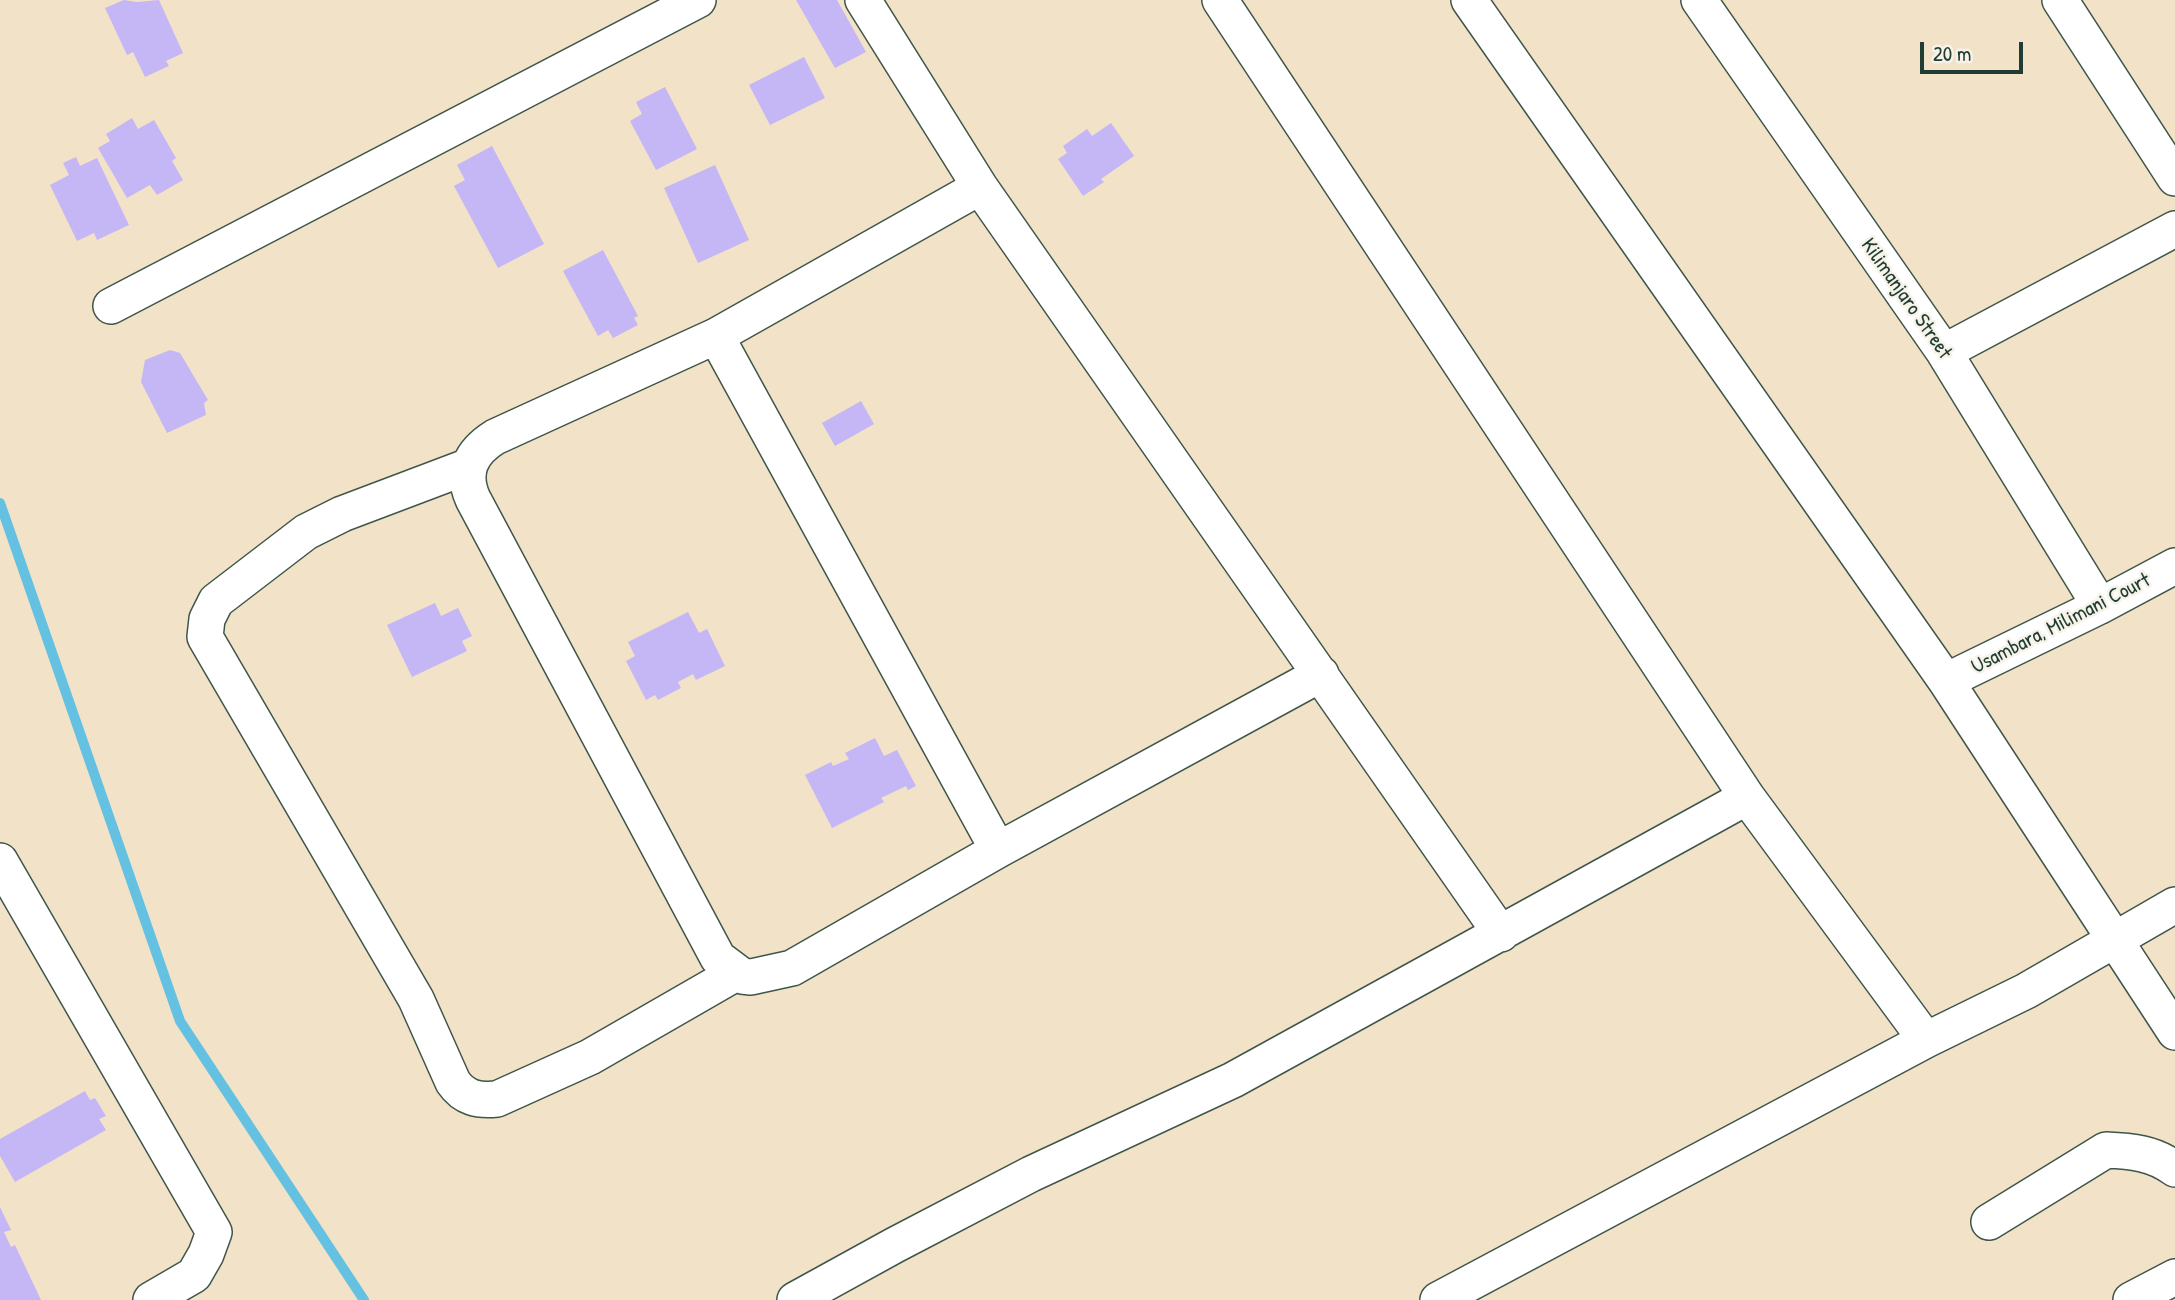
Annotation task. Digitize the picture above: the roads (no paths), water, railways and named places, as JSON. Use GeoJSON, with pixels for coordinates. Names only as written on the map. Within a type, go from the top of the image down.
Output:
{"type":"FeatureCollection","features":[{"type":"Feature","properties":{"kind":"street"},"geometry":{"type":"LineString","coordinates":[[111,306],[698,0]]}},
{"type":"Feature","properties":{"kind":"street"},"geometry":{"type":"LineString","coordinates":[[863,0],[980,187],[1501,934]]}},
{"type":"Feature","properties":{"kind":"street"},"geometry":{"type":"LineString","coordinates":[[1220,0],[1747,797],[1926,1040]]}},
{"type":"Feature","properties":{"kind":"street"},"geometry":{"type":"LineString","coordinates":[[1469,0],[1946,681],[2175,1032]]}},
{"type":"Feature","properties":{"kind":"street","name":"Kilimanjaro Street"},"geometry":{"type":"LineString","coordinates":[[1699,0],[1944,352],[2100,606]]}},
{"type":"Feature","properties":{"kind":"street"},"geometry":{"type":"LineString","coordinates":[[2060,0],[2175,178]]}},
{"type":"Feature","properties":{"kind":"street"},"geometry":{"type":"LineString","coordinates":[[980,187],[716,336],[495,437],[481,446],[469,466],[467,487],[473,499],[719,958],[742,976],[751,977],[792,968],[859,927],[1321,674]]}},
{"type":"Feature","properties":{"kind":"street"},"geometry":{"type":"LineString","coordinates":[[1944,352],[2175,229]]}},
{"type":"Feature","properties":{"kind":"street"},"geometry":{"type":"LineString","coordinates":[[716,336],[998,850]]}},
{"type":"Feature","properties":{"kind":"street"},"geometry":{"type":"LineString","coordinates":[[469,466],[342,514],[306,532],[216,601],[207,619],[205,637],[416,999],[453,1082],[459,1091],[468,1097],[483,1101],[497,1099],[590,1057],[736,973]]}},
{"type":"Feature","properties":{"kind":"street","name":"Usambara, Milimani Court"},"geometry":{"type":"LineString","coordinates":[[1946,681],[2175,566]]}},
{"type":"Feature","properties":{"kind":"street"},"geometry":{"type":"LineString","coordinates":[[796,1300],[1031,1174],[1233,1080],[1747,797]]}},
{"type":"Feature","properties":{"kind":"street"},"geometry":{"type":"LineString","coordinates":[[0,861],[214,1232],[194,1275],[151,1300]]}},
{"type":"Feature","properties":{"kind":"street"},"geometry":{"type":"LineString","coordinates":[[1438,1300],[1926,1040],[2026,991],[2175,905]]}},
{"type":"Feature","properties":{"kind":"street"},"geometry":{"type":"LineString","coordinates":[[1989,1222],[2106,1150],[2151,1155],[2175,1169]]}},
{"type":"Feature","properties":{"kind":"street"},"geometry":{"type":"LineString","coordinates":[[2131,1300],[2175,1277]]}},
{"type":"Feature","properties":{"kind":"waterway"},"geometry":{"type":"LineString","coordinates":[[0,503],[180,1021],[364,1300]]}}]}
